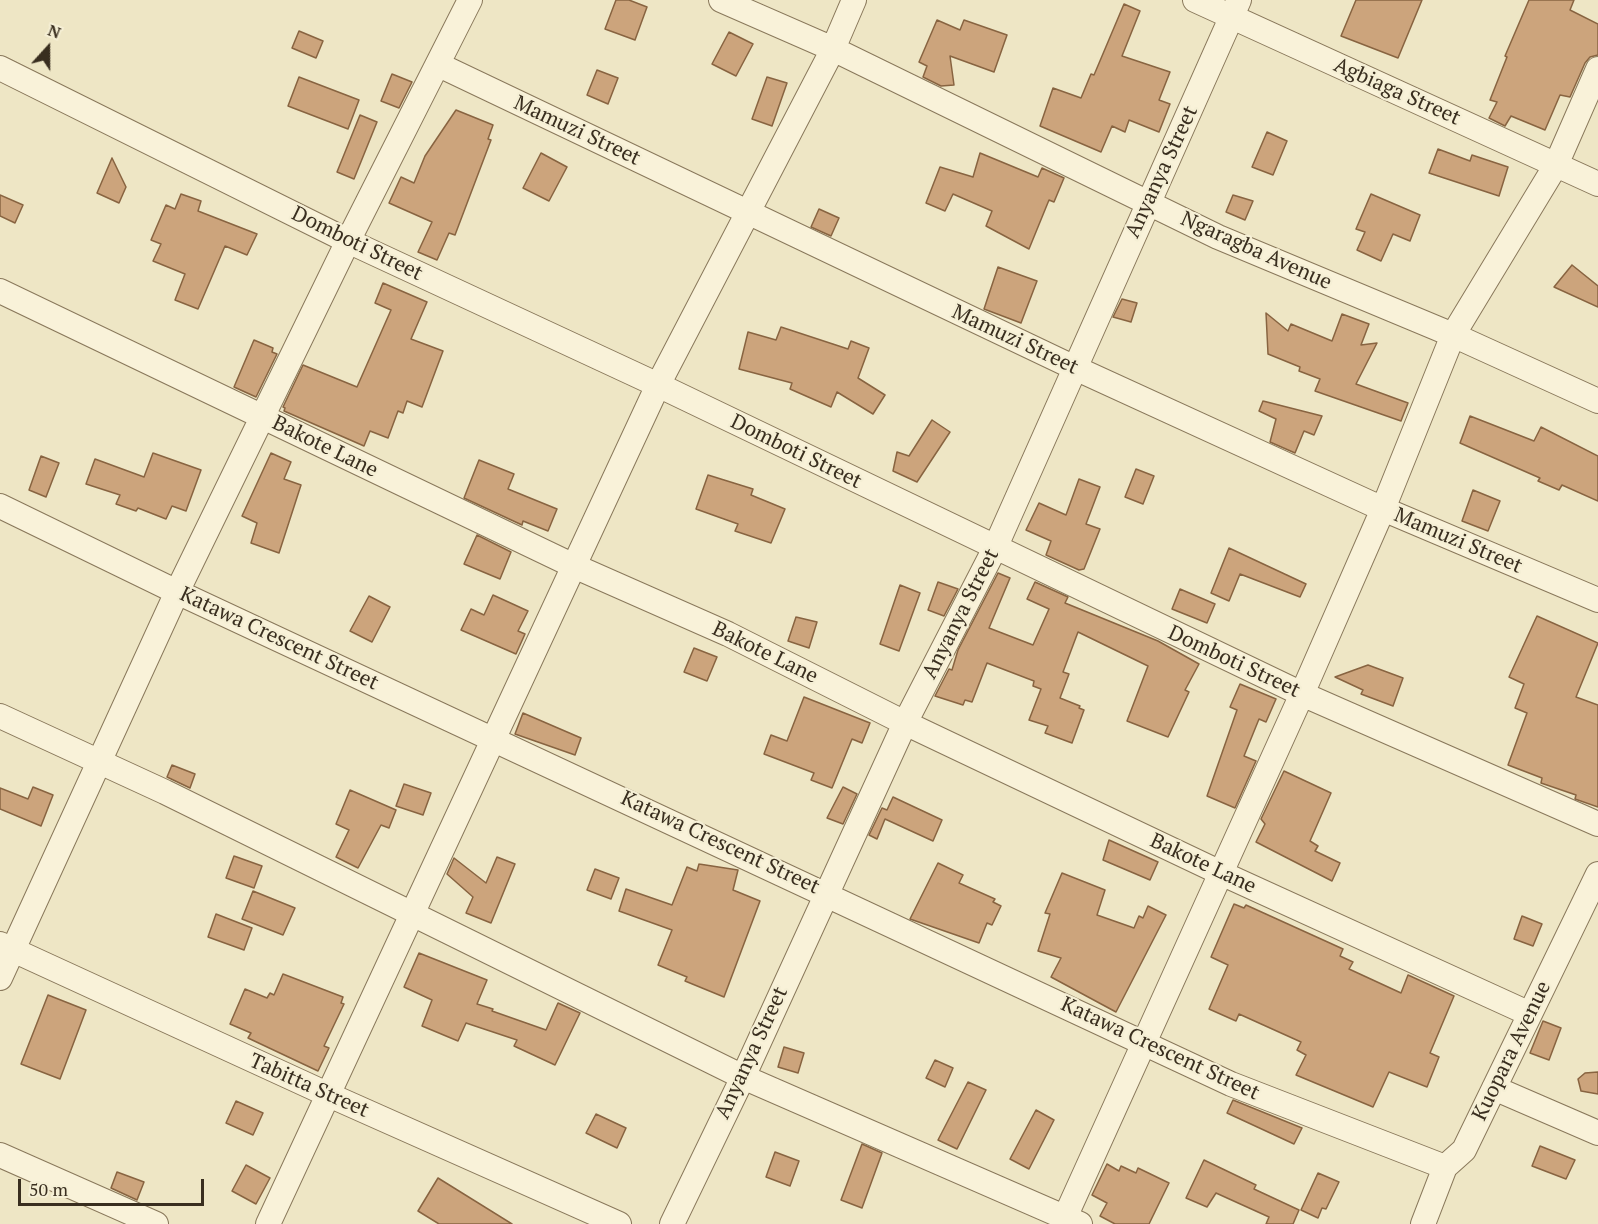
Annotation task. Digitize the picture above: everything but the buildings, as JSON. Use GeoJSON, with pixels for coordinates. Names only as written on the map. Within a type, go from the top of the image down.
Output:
{"type":"FeatureCollection","features":[{"type":"Feature","properties":{"kind":"street"},"geometry":{"type":"LineString","coordinates":[[0,978],[6,947],[99,761],[261,417],[470,0]]}},
{"type":"Feature","properties":{"kind":"street","name":"Ngaragba Avenue"},"geometry":{"type":"LineString","coordinates":[[722,0],[833,49],[1218,237],[1453,334],[1598,401]]}},
{"type":"Feature","properties":{"kind":"street"},"geometry":{"type":"LineString","coordinates":[[268,1224],[658,385],[833,49],[854,0]]}},
{"type":"Feature","properties":{"kind":"street","name":"Agbiaga Street"},"geometry":{"type":"LineString","coordinates":[[1195,0],[1235,8],[1598,184]]}},
{"type":"Feature","properties":{"kind":"street","name":"Anyanya Street"},"geometry":{"type":"LineString","coordinates":[[672,1224],[743,1077],[825,892],[904,723],[995,548],[1235,8]]}},
{"type":"Feature","properties":{"kind":"street","name":"Mamuzi Street"},"geometry":{"type":"LineString","coordinates":[[439,65],[1075,368],[1383,509],[1598,600]]}},
{"type":"Feature","properties":{"kind":"street","name":"Domboti Street"},"geometry":{"type":"LineString","coordinates":[[0,68],[348,241],[658,385],[1302,694],[1598,824]]}},
{"type":"Feature","properties":{"kind":"street"},"geometry":{"type":"LineString","coordinates":[[0,716],[99,761],[743,1077],[1069,1222],[1383,509],[1453,334],[1556,165],[1598,69]]}},
{"type":"Feature","properties":{"kind":"street","name":"Bakote Lane"},"geometry":{"type":"LineString","coordinates":[[0,291],[574,566],[728,634],[904,723],[1530,1014]]}},
{"type":"Feature","properties":{"kind":"street","name":"Katawa Crescent Street"},"geometry":{"type":"LineString","coordinates":[[0,506],[177,592],[825,892],[1231,1084],[1445,1167]]}},
{"type":"Feature","properties":{"kind":"street","name":"Kuopara Avenue"},"geometry":{"type":"LineString","coordinates":[[1423,1224],[1445,1167],[1464,1150],[1598,874]]}},
{"type":"Feature","properties":{"kind":"street","name":"Tabitta Street"},"geometry":{"type":"LineString","coordinates":[[6,947],[329,1095],[619,1224]]}},
{"type":"Feature","properties":{"kind":"street"},"geometry":{"type":"LineString","coordinates":[[1494,1088],[1598,1133]]}},
{"type":"Feature","properties":{"kind":"street"},"geometry":{"type":"LineString","coordinates":[[0,1155],[156,1224]]}}]}
